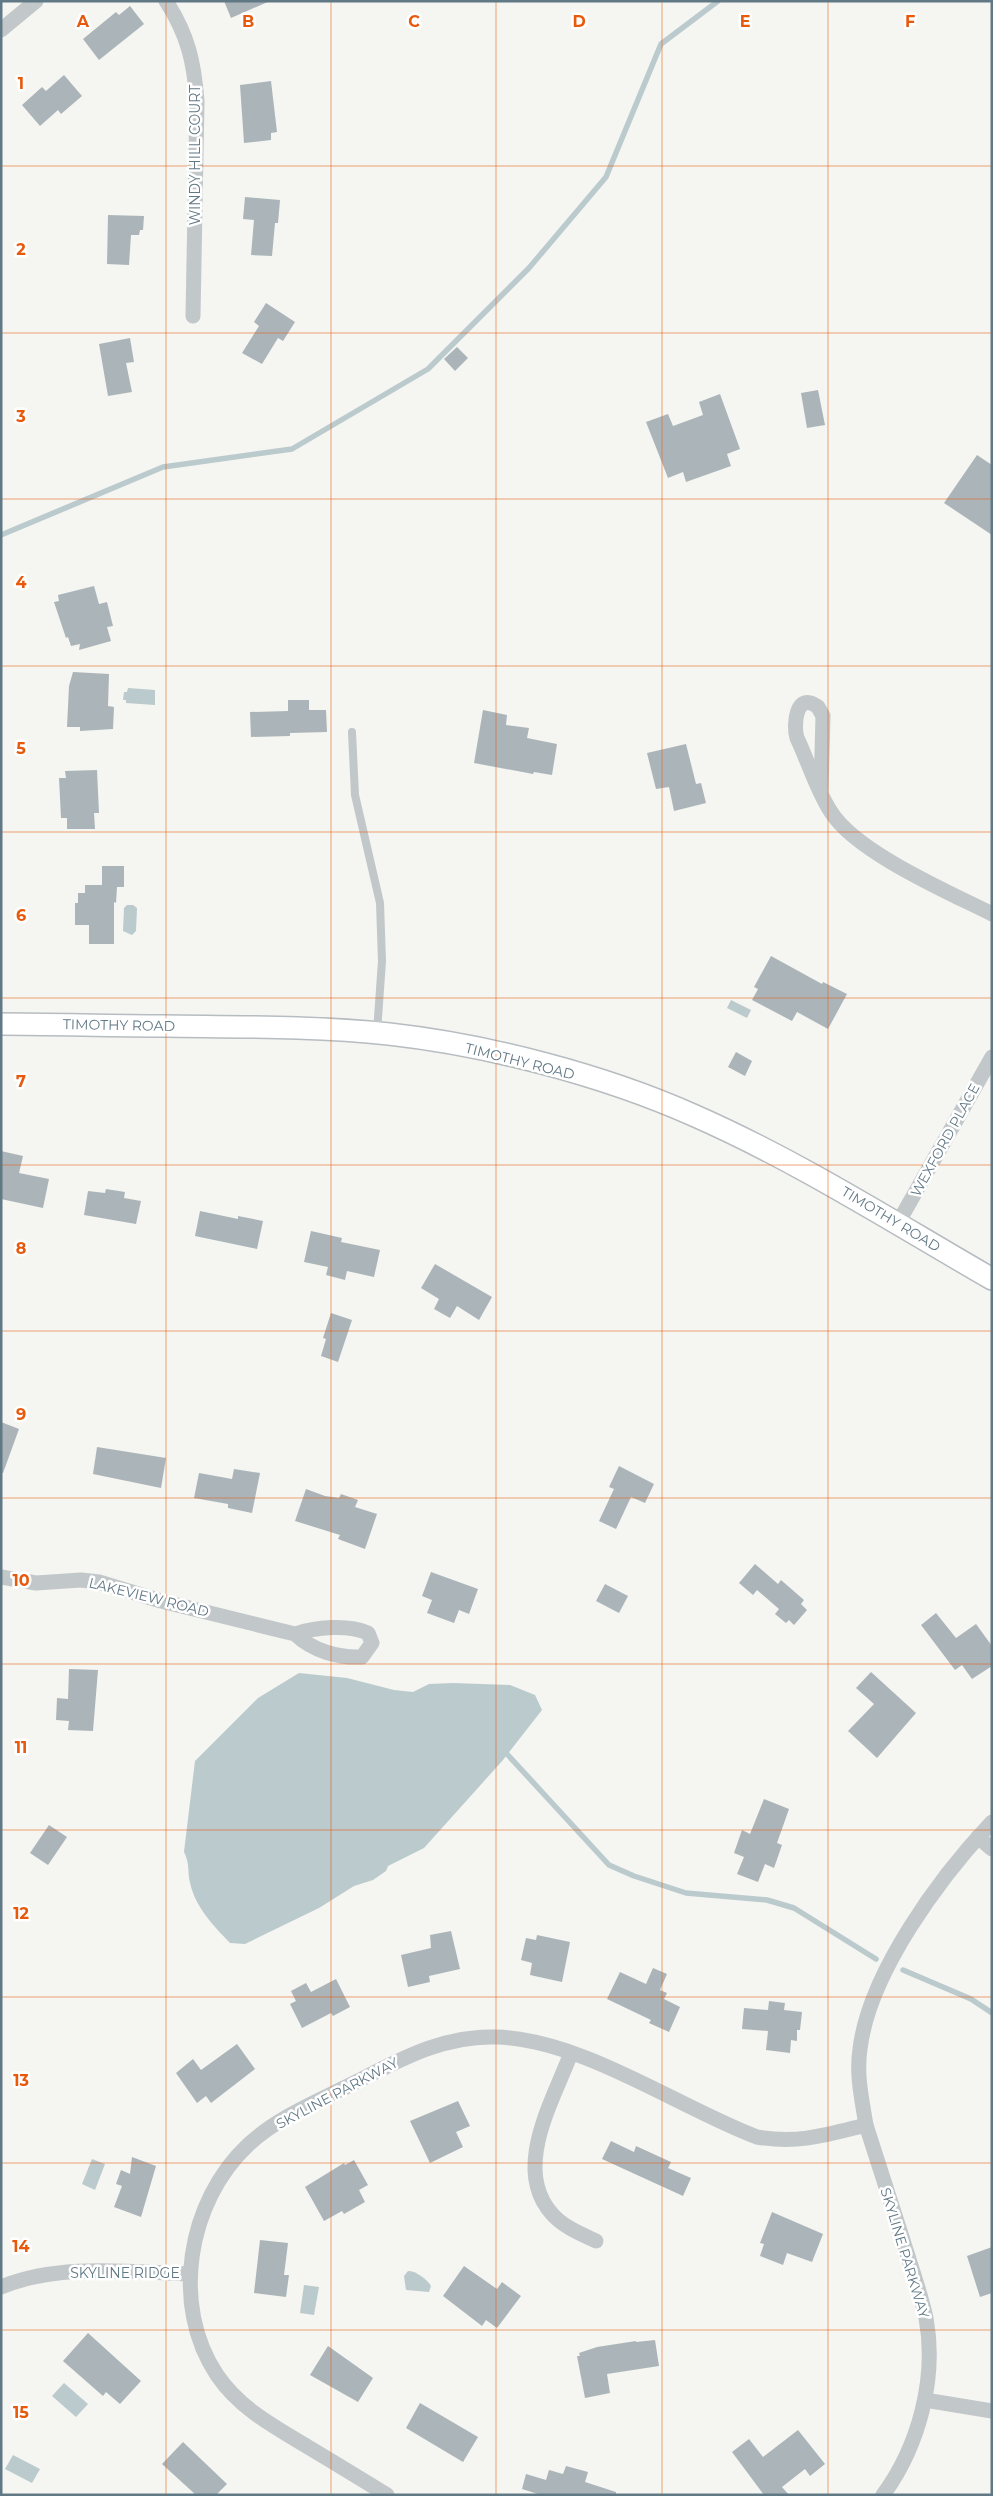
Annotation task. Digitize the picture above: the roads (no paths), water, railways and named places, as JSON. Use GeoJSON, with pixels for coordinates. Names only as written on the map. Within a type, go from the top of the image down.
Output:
{"type":"FeatureCollection","features":[{"type":"Feature","properties":{"kind":"main road","name":"TIMOTHY ROAD"},"geometry":{"type":"LineString","coordinates":[[1,1024],[313,1028],[377,1034],[478,1049],[544,1065],[649,1098],[692,1114],[788,1160],[992,1279]]}},
{"type":"Feature","properties":{"kind":"street"},"geometry":{"type":"LineString","coordinates":[[1,30],[36,1]]}},
{"type":"Feature","properties":{"kind":"street","name":"WINDY HILL COURT"},"geometry":{"type":"LineString","coordinates":[[166,1],[180,23],[194,67],[197,101],[193,316]]}},
{"type":"Feature","properties":{"kind":"street"},"geometry":{"type":"LineString","coordinates":[[821,791],[823,716],[818,707],[809,704],[804,705],[796,713],[794,728],[821,791],[830,811],[854,837],[915,874],[992,914]]}},
{"type":"Feature","properties":{"kind":"street","name":"WEXFORD PLACE"},"geometry":{"type":"LineString","coordinates":[[898,1223],[992,1056]]}},
{"type":"Feature","properties":{"kind":"street","name":"LAKEVIEW ROAD"},"geometry":{"type":"LineString","coordinates":[[1,1578],[36,1582],[81,1580],[99,1582],[161,1601],[296,1634]]}},
{"type":"Feature","properties":{"kind":"street","name":"SKYLINE PARKWAY"},"geometry":{"type":"LineString","coordinates":[[883,2495],[894,2481],[906,2456],[924,2400],[929,2376],[926,2318],[919,2289],[866,2125],[859,2078],[860,2049],[866,2017],[878,1985],[894,1956],[936,1891],[992,1822]]}},
{"type":"Feature","properties":{"kind":"street"},"geometry":{"type":"LineString","coordinates":[[978,1837],[992,1849]]}},
{"type":"Feature","properties":{"kind":"street","name":"SKYLINE PARKWAY"},"geometry":{"type":"LineString","coordinates":[[387,2495],[256,2416],[235,2397],[217,2374],[202,2345],[193,2311],[190,2274],[193,2245],[202,2216],[229,2165],[249,2144],[293,2114],[408,2055],[441,2043],[467,2037],[525,2039],[549,2044],[757,2137],[781,2141],[805,2140],[866,2125]]}},
{"type":"Feature","properties":{"kind":"street"},"geometry":{"type":"LineString","coordinates":[[571,2053],[537,2141],[533,2174],[536,2190],[552,2215],[565,2225],[596,2241]]}},
{"type":"Feature","properties":{"kind":"street","name":"SKYLINE RIDGE"},"geometry":{"type":"LineString","coordinates":[[1,2288],[33,2278],[79,2272],[190,2274]]}},
{"type":"Feature","properties":{"kind":"street"},"geometry":{"type":"LineString","coordinates":[[924,2400],[992,2411]]}},
{"type":"Feature","properties":{"kind":"lane"},"geometry":{"type":"LineString","coordinates":[[352,732],[355,795],[380,903],[382,961],[377,1034]]}},
{"type":"Feature","properties":{"kind":"waterway"},"geometry":{"type":"LineString","coordinates":[[1,535],[163,467],[292,449],[428,369],[529,268],[606,177],[661,44],[718,1]]}},
{"type":"Feature","properties":{"kind":"waterway"},"geometry":{"type":"LineString","coordinates":[[507,1754],[609,1865],[634,1876],[686,1893],[767,1900],[794,1908],[876,1959]]}},
{"type":"Feature","properties":{"kind":"waterway"},"geometry":{"type":"LineString","coordinates":[[903,1970],[971,1999],[992,2013]]}}]}
